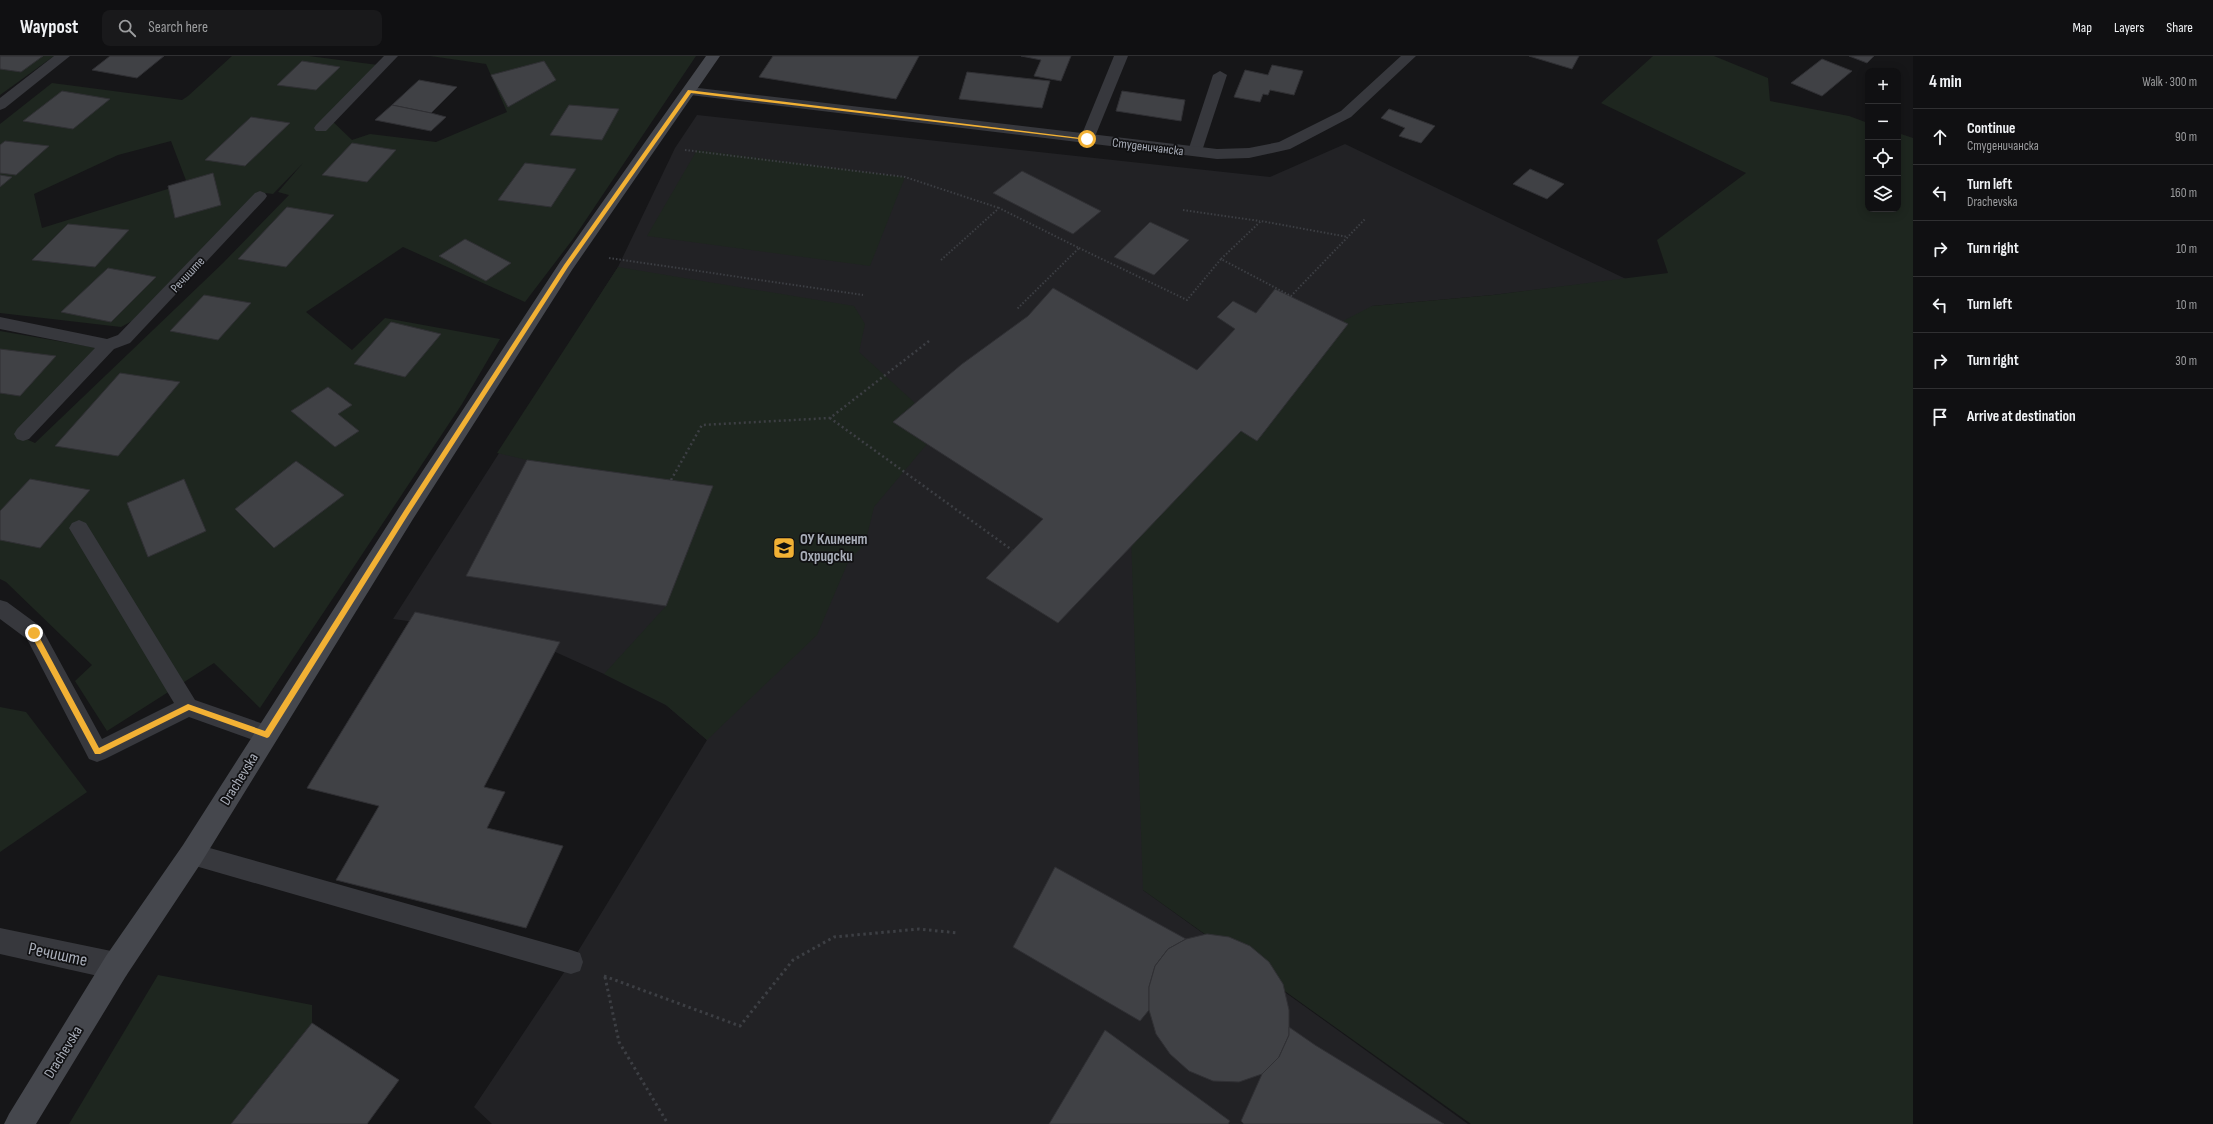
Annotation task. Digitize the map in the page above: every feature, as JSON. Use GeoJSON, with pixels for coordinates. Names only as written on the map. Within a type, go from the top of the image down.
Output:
{"type":"FeatureCollection","features":[{"type":"Feature","properties":{"kind":"main road","name":"Drachevska"},"geometry":{"type":"LineString","coordinates":[[19,1124],[116,966],[192,854],[406,513],[575,253],[690,91],[713,56]]}},
{"type":"Feature","properties":{"kind":"street"},"geometry":{"type":"LineString","coordinates":[[0,105],[63,56]]}},
{"type":"Feature","properties":{"kind":"street","name":"Студеничанска"},"geometry":{"type":"LineString","coordinates":[[690,91],[1217,154],[1250,153],[1284,146],[1346,114],[1409,56]]}},
{"type":"Feature","properties":{"kind":"street","name":"Речиште"},"geometry":{"type":"LineString","coordinates":[[0,941],[116,966]]}},
{"type":"Feature","properties":{"kind":"lane"},"geometry":{"type":"LineString","coordinates":[[321,128],[391,56]]}},
{"type":"Feature","properties":{"kind":"lane"},"geometry":{"type":"LineString","coordinates":[[1087,139],[1121,56]]}},
{"type":"Feature","properties":{"kind":"lane"},"geometry":{"type":"LineString","coordinates":[[1195,151],[1220,75]]}},
{"type":"Feature","properties":{"kind":"lane","name":"Речиште"},"geometry":{"type":"LineString","coordinates":[[22,434],[108,345],[124,340],[260,196]]}},
{"type":"Feature","properties":{"kind":"lane"},"geometry":{"type":"LineString","coordinates":[[0,323],[108,345]]}},
{"type":"Feature","properties":{"kind":"lane"},"geometry":{"type":"LineString","coordinates":[[79,528],[188,707],[267,735]]}},
{"type":"Feature","properties":{"kind":"lane"},"geometry":{"type":"LineString","coordinates":[[0,608],[34,633],[98,752],[188,707]]}},
{"type":"Feature","properties":{"kind":"lane"},"geometry":{"type":"LineString","coordinates":[[192,854],[571,962]]}},
{"type":"Feature","properties":{"kind":"path"},"geometry":{"type":"LineString","coordinates":[[682,149],[905,177],[1000,208],[1187,300],[1221,259],[1261,221]]}},
{"type":"Feature","properties":{"kind":"path"},"geometry":{"type":"LineString","coordinates":[[940,260],[1000,208]]}},
{"type":"Feature","properties":{"kind":"path"},"geometry":{"type":"LineString","coordinates":[[1183,210],[1261,221],[1348,237]]}},
{"type":"Feature","properties":{"kind":"path"},"geometry":{"type":"LineString","coordinates":[[1221,259],[1291,296],[1366,218]]}},
{"type":"Feature","properties":{"kind":"path"},"geometry":{"type":"LineString","coordinates":[[1017,309],[1079,248]]}},
{"type":"Feature","properties":{"kind":"path"},"geometry":{"type":"LineString","coordinates":[[575,253],[863,295]]}},
{"type":"Feature","properties":{"kind":"path"},"geometry":{"type":"LineString","coordinates":[[671,480],[702,425],[830,418],[929,341]]}},
{"type":"Feature","properties":{"kind":"path"},"geometry":{"type":"LineString","coordinates":[[830,418],[1012,550]]}},
{"type":"Feature","properties":{"kind":"path"},"geometry":{"type":"LineString","coordinates":[[571,962],[605,977],[671,1002],[740,1026],[793,960],[834,937],[919,929],[958,933]]}},
{"type":"Feature","properties":{"kind":"path"},"geometry":{"type":"LineString","coordinates":[[605,977],[619,1042],[668,1124]]}},
{"type":"Feature","properties":{"kind":"shaded area"},"geometry":{"type":"Polygon","coordinates":[[[0,56],[54,56],[0,95],[0,56]]]}},
{"type":"Feature","properties":{"kind":"shaded area"},"geometry":{"type":"Polygon","coordinates":[[[232,56],[309,56],[378,65],[329,118],[352,140],[370,134],[436,142],[507,112],[486,64],[430,56],[696,56],[573,239],[525,302],[403,247],[306,312],[352,350],[385,318],[500,339],[462,404],[260,708],[214,663],[107,731],[75,681],[92,665],[6,582],[0,579],[0,331],[98,348],[15,434],[35,443],[223,263],[289,195],[278,192],[303,163],[273,194],[257,192],[132,321],[121,327],[0,313],[0,124],[52,83],[182,100],[232,56]],[[171,141],[118,155],[34,194],[42,228],[187,183],[171,141]]]}},
{"type":"Feature","properties":{"kind":"shaded area"},"geometry":{"type":"Polygon","coordinates":[[[1653,56],[1714,56],[1768,78],[1770,101],[1849,116],[1865,122],[1865,212],[1901,212],[1901,134],[1913,138],[1913,1124],[1471,1124],[1143,890],[1129,477],[1235,377],[1372,306],[1493,295],[1668,273],[1657,240],[1746,173],[1601,103],[1653,56]]]}},
{"type":"Feature","properties":{"kind":"shaded area","name":"ОУ Климент Охридски"},"geometry":{"type":"Polygon","coordinates":[[[697,115],[1270,177],[1345,144],[1626,279],[1493,295],[1372,306],[1143,890],[1468,1124],[492,1124],[474,1107],[577,953],[707,740],[666,705],[604,674],[520,636],[393,619],[618,267],[675,148],[697,115]]]}},
{"type":"Feature","properties":{"kind":"shaded area"},"geometry":{"type":"Polygon","coordinates":[[[697,150],[905,177],[870,266],[647,236],[697,150]]]}},
{"type":"Feature","properties":{"kind":"shaded area"},"geometry":{"type":"Polygon","coordinates":[[[618,267],[854,306],[865,324],[859,352],[915,403],[893,422],[927,444],[874,507],[865,544],[849,560],[817,635],[707,740],[666,705],[604,674],[666,606],[713,486],[527,460],[497,453],[618,267]]]}},
{"type":"Feature","properties":{"kind":"shaded area"},"geometry":{"type":"Polygon","coordinates":[[[0,707],[26,712],[87,792],[0,852],[0,707]]]}},
{"type":"Feature","properties":{"kind":"shaded area"},"geometry":{"type":"Polygon","coordinates":[[[158,975],[312,1005],[312,1023],[231,1124],[69,1124],[158,975]]]}},
{"type":"Feature","properties":{"kind":"building"},"geometry":{"type":"Polygon","coordinates":[[[0,56],[43,56],[21,72],[0,69],[0,56]]]}},
{"type":"Feature","properties":{"kind":"building"},"geometry":{"type":"Polygon","coordinates":[[[110,56],[164,56],[137,78],[92,70],[110,56]]]}},
{"type":"Feature","properties":{"kind":"building"},"geometry":{"type":"Polygon","coordinates":[[[773,56],[919,56],[896,99],[759,77],[773,56]]]}},
{"type":"Feature","properties":{"kind":"building"},"geometry":{"type":"Polygon","coordinates":[[[1021,56],[1071,56],[1061,81],[1034,76],[1041,60],[1021,56]]]}},
{"type":"Feature","properties":{"kind":"building"},"geometry":{"type":"Polygon","coordinates":[[[1529,56],[1579,56],[1572,69],[1529,56]]]}},
{"type":"Feature","properties":{"kind":"building"},"geometry":{"type":"Polygon","coordinates":[[[1849,56],[1874,56],[1867,63],[1849,56]]]}},
{"type":"Feature","properties":{"kind":"building"},"geometry":{"type":"Polygon","coordinates":[[[1822,59],[1852,71],[1822,96],[1791,83],[1822,59]]]}},
{"type":"Feature","properties":{"kind":"building"},"geometry":{"type":"Polygon","coordinates":[[[302,61],[340,67],[316,90],[277,85],[302,61]]]}},
{"type":"Feature","properties":{"kind":"building"},"geometry":{"type":"Polygon","coordinates":[[[544,61],[556,80],[508,107],[491,75],[544,61]]]}},
{"type":"Feature","properties":{"kind":"building"},"geometry":{"type":"Polygon","coordinates":[[[1272,65],[1303,71],[1294,95],[1270,90],[1268,95],[1263,94],[1260,102],[1234,97],[1245,70],[1268,75],[1272,65]]]}},
{"type":"Feature","properties":{"kind":"building"},"geometry":{"type":"Polygon","coordinates":[[[967,72],[1050,81],[1042,108],[959,99],[967,72]]]}},
{"type":"Feature","properties":{"kind":"building"},"geometry":{"type":"Polygon","coordinates":[[[419,80],[457,87],[431,113],[392,105],[419,80]]]}},
{"type":"Feature","properties":{"kind":"building"},"geometry":{"type":"Polygon","coordinates":[[[62,91],[110,99],[73,129],[23,121],[62,91]]]}},
{"type":"Feature","properties":{"kind":"building"},"geometry":{"type":"Polygon","coordinates":[[[1122,91],[1185,100],[1181,121],[1116,111],[1122,91]]]}},
{"type":"Feature","properties":{"kind":"building"},"geometry":{"type":"Polygon","coordinates":[[[392,105],[446,117],[431,131],[375,120],[392,105]]]}},
{"type":"Feature","properties":{"kind":"building"},"geometry":{"type":"Polygon","coordinates":[[[569,105],[619,109],[602,140],[550,135],[569,105]]]}},
{"type":"Feature","properties":{"kind":"building"},"geometry":{"type":"Polygon","coordinates":[[[1389,109],[1435,126],[1421,143],[1399,136],[1405,128],[1381,118],[1389,109]]]}},
{"type":"Feature","properties":{"kind":"building"},"geometry":{"type":"Polygon","coordinates":[[[251,117],[290,123],[245,166],[205,160],[251,117]]]}},
{"type":"Feature","properties":{"kind":"building"},"geometry":{"type":"Polygon","coordinates":[[[5,141],[49,146],[16,175],[0,173],[0,145],[5,141]]]}},
{"type":"Feature","properties":{"kind":"building"},"geometry":{"type":"Polygon","coordinates":[[[352,143],[396,150],[367,182],[322,175],[352,143]]]}},
{"type":"Feature","properties":{"kind":"building"},"geometry":{"type":"Polygon","coordinates":[[[525,163],[576,169],[551,207],[498,200],[525,163]]]}},
{"type":"Feature","properties":{"kind":"building"},"geometry":{"type":"Polygon","coordinates":[[[1530,169],[1564,184],[1547,199],[1513,184],[1530,169]]]}},
{"type":"Feature","properties":{"kind":"building"},"geometry":{"type":"Polygon","coordinates":[[[1022,171],[1101,211],[1073,234],[993,193],[1022,171]]]}},
{"type":"Feature","properties":{"kind":"building"},"geometry":{"type":"Polygon","coordinates":[[[213,173],[221,205],[175,218],[168,186],[213,173]]]}},
{"type":"Feature","properties":{"kind":"building"},"geometry":{"type":"Polygon","coordinates":[[[0,175],[12,177],[0,187],[0,175]]]}},
{"type":"Feature","properties":{"kind":"building"},"geometry":{"type":"Polygon","coordinates":[[[287,207],[334,215],[286,267],[238,259],[287,207]]]}},
{"type":"Feature","properties":{"kind":"building"},"geometry":{"type":"Polygon","coordinates":[[[1150,222],[1189,240],[1154,275],[1114,257],[1150,222]]]}},
{"type":"Feature","properties":{"kind":"building"},"geometry":{"type":"Polygon","coordinates":[[[68,224],[129,230],[95,267],[32,260],[68,224]]]}},
{"type":"Feature","properties":{"kind":"building"},"geometry":{"type":"Polygon","coordinates":[[[465,239],[511,263],[486,281],[439,256],[465,239]]]}},
{"type":"Feature","properties":{"kind":"building"},"geometry":{"type":"Polygon","coordinates":[[[108,268],[156,277],[111,322],[61,312],[108,268]]]}},
{"type":"Feature","properties":{"kind":"building"},"geometry":{"type":"Polygon","coordinates":[[[1053,288],[1197,370],[1235,329],[1217,317],[1233,301],[1256,313],[1275,289],[1348,324],[1257,441],[1241,431],[1058,623],[986,578],[1043,519],[893,422],[962,364],[1028,316],[1053,288]]]}},
{"type":"Feature","properties":{"kind":"building"},"geometry":{"type":"Polygon","coordinates":[[[204,295],[251,303],[218,340],[170,331],[204,295]]]}},
{"type":"Feature","properties":{"kind":"building"},"geometry":{"type":"Polygon","coordinates":[[[391,322],[441,334],[405,377],[354,364],[391,322]]]}},
{"type":"Feature","properties":{"kind":"building"},"geometry":{"type":"Polygon","coordinates":[[[0,349],[56,356],[20,396],[0,393],[0,349]]]}},
{"type":"Feature","properties":{"kind":"building"},"geometry":{"type":"Polygon","coordinates":[[[120,373],[180,382],[118,456],[55,446],[120,373]]]}},
{"type":"Feature","properties":{"kind":"building"},"geometry":{"type":"Polygon","coordinates":[[[328,387],[352,405],[338,414],[359,431],[335,447],[291,411],[328,387]]]}},
{"type":"Feature","properties":{"kind":"building"},"geometry":{"type":"Polygon","coordinates":[[[527,460],[713,486],[666,606],[466,576],[527,460]]]}},
{"type":"Feature","properties":{"kind":"building"},"geometry":{"type":"Polygon","coordinates":[[[296,461],[344,495],[274,548],[235,509],[296,461]]]}},
{"type":"Feature","properties":{"kind":"building"},"geometry":{"type":"Polygon","coordinates":[[[30,479],[90,490],[40,548],[0,540],[0,511],[30,479]]]}},
{"type":"Feature","properties":{"kind":"building"},"geometry":{"type":"Polygon","coordinates":[[[184,479],[206,531],[148,557],[127,503],[184,479]]]}},
{"type":"Feature","properties":{"kind":"building"},"geometry":{"type":"Polygon","coordinates":[[[415,612],[560,642],[484,787],[505,792],[487,828],[563,846],[526,928],[336,880],[379,806],[307,788],[415,612]]]}},
{"type":"Feature","properties":{"kind":"building"},"geometry":{"type":"Polygon","coordinates":[[[1055,867],[1186,939],[1168,949],[1155,966],[1149,987],[1149,1010],[1140,1021],[1013,947],[1055,867]]]}},
{"type":"Feature","properties":{"kind":"building"},"geometry":{"type":"Polygon","coordinates":[[[1207,934],[1229,937],[1250,946],[1269,962],[1283,984],[1289,1010],[1289,1035],[1279,1057],[1262,1074],[1239,1082],[1213,1081],[1189,1071],[1170,1054],[1156,1034],[1149,1010],[1149,987],[1155,966],[1168,949],[1186,939],[1207,934]]]}},
{"type":"Feature","properties":{"kind":"building"},"geometry":{"type":"Polygon","coordinates":[[[312,1023],[399,1080],[367,1124],[231,1124],[312,1023]]]}},
{"type":"Feature","properties":{"kind":"building"},"geometry":{"type":"Polygon","coordinates":[[[1289,1027],[1315,1045],[1444,1124],[1244,1124],[1241,1121],[1262,1074],[1279,1057],[1289,1035],[1289,1027]]]}},
{"type":"Feature","properties":{"kind":"building"},"geometry":{"type":"Polygon","coordinates":[[[1105,1030],[1230,1121],[1228,1124],[1049,1124],[1105,1030]]]}},
{"type":"Feature","properties":{"kind":"place","name":"ОУ Климент Охридски"},"geometry":{"type":"Point","coordinates":[784,548]}},
{"type":"Feature","properties":{"kind":"route"},"geometry":{"type":"LineString","coordinates":[[34,633],[98,752],[188,707],[267,735],[406,513],[566,266],[690,91],[1087,139]]}}]}
